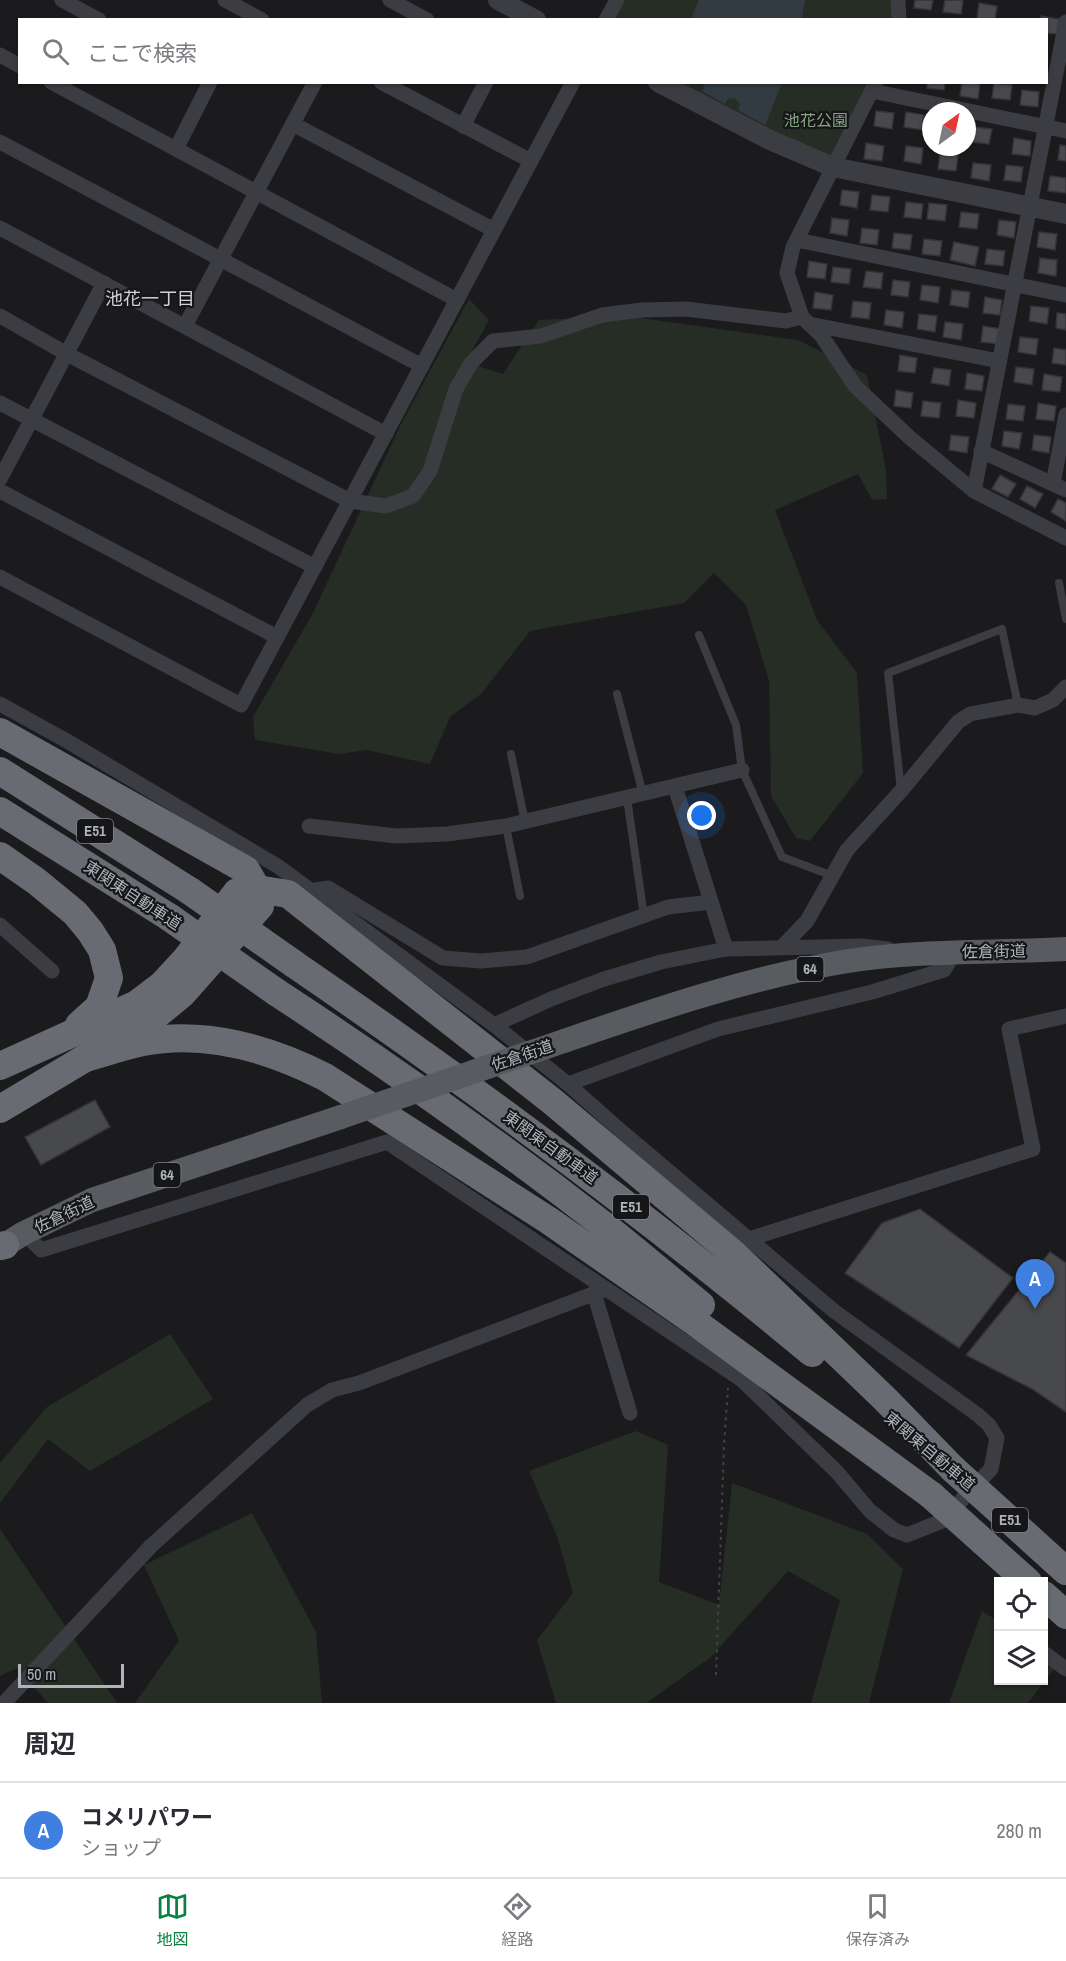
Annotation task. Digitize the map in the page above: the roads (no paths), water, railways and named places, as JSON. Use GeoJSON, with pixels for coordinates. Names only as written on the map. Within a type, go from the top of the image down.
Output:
{"type":"FeatureCollection","features":[{"type":"Feature","properties":{"kind":"highway"},"geometry":{"type":"LineString","coordinates":[[0,732],[246,870],[257,889],[260,906],[182,994],[154,1017],[0,1108]]}},
{"type":"Feature","properties":{"kind":"highway","name":"東関東自動車道"},"geometry":{"type":"LineString","coordinates":[[0,771],[190,891],[392,1031],[624,1201],[953,1469],[1066,1571]]}},
{"type":"Feature","properties":{"kind":"highway","name":"東関東自動車道"},"geometry":{"type":"LineString","coordinates":[[0,810],[169,916],[276,992],[374,1057],[607,1228],[931,1495],[1023,1577]]}},
{"type":"Feature","properties":{"kind":"highway"},"geometry":{"type":"LineString","coordinates":[[0,856],[36,881],[75,913],[102,950],[109,978],[99,1007],[66,1036]]}},
{"type":"Feature","properties":{"kind":"highway"},"geometry":{"type":"LineString","coordinates":[[0,1066],[137,1004],[162,985],[186,959],[237,892],[257,889],[288,894],[553,1102],[735,1255],[885,1399],[953,1469]]}},
{"type":"Feature","properties":{"kind":"highway"},"geometry":{"type":"LineString","coordinates":[[85,1059],[143,1042],[204,1038],[268,1053],[316,1072],[558,1227],[692,1320],[931,1495]]}},
{"type":"Feature","properties":{"kind":"highway"},"geometry":{"type":"LineString","coordinates":[[1048,1598],[1066,1615]]}},
{"type":"Feature","properties":{"kind":"main road","name":"佐倉街道"},"geometry":{"type":"LineString","coordinates":[[7,1243],[92,1200],[692,998],[785,974],[848,961],[955,952],[1066,949]]}},
{"type":"Feature","properties":{"kind":"street"},"geometry":{"type":"LineString","coordinates":[[62,0],[95,18]]}},
{"type":"Feature","properties":{"kind":"street"},"geometry":{"type":"LineString","coordinates":[[225,0],[248,10]]}},
{"type":"Feature","properties":{"kind":"street"},"geometry":{"type":"LineString","coordinates":[[390,0],[423,18]]}},
{"type":"Feature","properties":{"kind":"street"},"geometry":{"type":"LineString","coordinates":[[498,0],[532,18]]}},
{"type":"Feature","properties":{"kind":"street"},"geometry":{"type":"LineString","coordinates":[[607,18],[617,0]]}},
{"type":"Feature","properties":{"kind":"street"},"geometry":{"type":"LineString","coordinates":[[898,0],[899,18]]}},
{"type":"Feature","properties":{"kind":"street"},"geometry":{"type":"LineString","coordinates":[[974,491],[1045,126],[1053,51],[1066,21]]}},
{"type":"Feature","properties":{"kind":"street"},"geometry":{"type":"LineString","coordinates":[[0,55],[18,65]]}},
{"type":"Feature","properties":{"kind":"street"},"geometry":{"type":"LineString","coordinates":[[55,84],[457,300]]}},
{"type":"Feature","properties":{"kind":"street"},"geometry":{"type":"LineString","coordinates":[[176,149],[209,84]]}},
{"type":"Feature","properties":{"kind":"street"},"geometry":{"type":"LineString","coordinates":[[185,326],[314,84]]}},
{"type":"Feature","properties":{"kind":"street"},"geometry":{"type":"LineString","coordinates":[[385,84],[531,161]]}},
{"type":"Feature","properties":{"kind":"street"},"geometry":{"type":"LineString","coordinates":[[463,126],[485,84]]}},
{"type":"Feature","properties":{"kind":"street"},"geometry":{"type":"LineString","coordinates":[[0,577],[241,705],[572,84]]}},
{"type":"Feature","properties":{"kind":"street"},"geometry":{"type":"LineString","coordinates":[[662,84],[770,140],[832,167],[1066,214]]}},
{"type":"Feature","properties":{"kind":"street"},"geometry":{"type":"LineString","coordinates":[[1066,131],[874,87],[797,240],[787,273],[805,320],[821,335],[844,371],[868,399],[974,491],[1066,538]]}},
{"type":"Feature","properties":{"kind":"street"},"geometry":{"type":"LineString","coordinates":[[293,124],[494,230]]}},
{"type":"Feature","properties":{"kind":"street"},"geometry":{"type":"LineString","coordinates":[[0,142],[422,366]]}},
{"type":"Feature","properties":{"kind":"street"},"geometry":{"type":"LineString","coordinates":[[0,228],[386,434]]}},
{"type":"Feature","properties":{"kind":"street"},"geometry":{"type":"LineString","coordinates":[[797,240],[1066,295]]}},
{"type":"Feature","properties":{"kind":"street"},"geometry":{"type":"LineString","coordinates":[[0,479],[104,283]]}},
{"type":"Feature","properties":{"kind":"street"},"geometry":{"type":"LineString","coordinates":[[0,316],[67,354],[350,501],[386,506],[413,496],[430,471],[456,389],[471,363],[493,341],[541,336],[602,315],[642,310],[686,309],[786,321],[805,320],[999,361]]}},
{"type":"Feature","properties":{"kind":"street"},"geometry":{"type":"LineString","coordinates":[[0,403],[315,567]]}},
{"type":"Feature","properties":{"kind":"street"},"geometry":{"type":"LineString","coordinates":[[981,451],[1059,487],[1066,415]]}},
{"type":"Feature","properties":{"kind":"street"},"geometry":{"type":"LineString","coordinates":[[0,491],[277,638]]}},
{"type":"Feature","properties":{"kind":"street"},"geometry":{"type":"LineString","coordinates":[[783,946],[807,921],[847,850],[901,791],[958,722],[970,714],[1018,705],[1035,708],[1053,700],[1066,687]]}},
{"type":"Feature","properties":{"kind":"street"},"geometry":{"type":"LineString","coordinates":[[0,704],[67,741],[279,867],[494,1025],[568,1084],[834,1311],[978,1415],[989,1425],[997,1438],[991,1469],[942,1521],[907,1534],[894,1530],[870,1511],[837,1472],[729,1370],[600,1291],[387,1142],[41,1250],[7,1243]]}},
{"type":"Feature","properties":{"kind":"street"},"geometry":{"type":"LineString","coordinates":[[309,826],[396,836],[447,834],[525,822],[742,770]]}},
{"type":"Feature","properties":{"kind":"street"},"geometry":{"type":"LineString","coordinates":[[675,787],[726,949]]}},
{"type":"Feature","properties":{"kind":"street"},"geometry":{"type":"LineString","coordinates":[[310,891],[328,888],[443,958],[481,961],[527,957],[668,907],[711,902]]}},
{"type":"Feature","properties":{"kind":"street"},"geometry":{"type":"LineString","coordinates":[[0,925],[52,971]]}},
{"type":"Feature","properties":{"kind":"street"},"geometry":{"type":"LineString","coordinates":[[494,1025],[551,999],[604,979],[661,962],[726,949],[862,946],[886,948],[904,955]]}},
{"type":"Feature","properties":{"kind":"street"},"geometry":{"type":"LineString","coordinates":[[568,1084],[718,1029],[872,992],[944,970],[955,952]]}},
{"type":"Feature","properties":{"kind":"street"},"geometry":{"type":"LineString","coordinates":[[749,1239],[1033,1149],[1009,1029],[1066,1016]]}},
{"type":"Feature","properties":{"kind":"street"},"geometry":{"type":"LineString","coordinates":[[600,1291],[630,1413]]}},
{"type":"Feature","properties":{"kind":"street"},"geometry":{"type":"LineString","coordinates":[[4,1703],[152,1546],[312,1401],[332,1389],[359,1383],[600,1291]]}},
{"type":"Feature","properties":{"kind":"street"},"geometry":{"type":"LineString","coordinates":[[1048,1590],[1066,1571]]}},
{"type":"Feature","properties":{"kind":"street"},"geometry":{"type":"LineString","coordinates":[[1048,1656],[1066,1669]]}},
{"type":"Feature","properties":{"kind":"lane"},"geometry":{"type":"LineString","coordinates":[[1059,583],[1066,619]]}},
{"type":"Feature","properties":{"kind":"lane"},"geometry":{"type":"LineString","coordinates":[[901,791],[888,673],[1002,629],[1018,705]]}},
{"type":"Feature","properties":{"kind":"lane"},"geometry":{"type":"LineString","coordinates":[[699,635],[736,725],[742,770],[782,856],[833,876]]}},
{"type":"Feature","properties":{"kind":"lane"},"geometry":{"type":"LineString","coordinates":[[616,694],[644,795]]}},
{"type":"Feature","properties":{"kind":"lane"},"geometry":{"type":"LineString","coordinates":[[511,754],[525,822]]}},
{"type":"Feature","properties":{"kind":"lane"},"geometry":{"type":"LineString","coordinates":[[627,798],[644,916]]}},
{"type":"Feature","properties":{"kind":"lane"},"geometry":{"type":"LineString","coordinates":[[506,826],[520,896]]}},
{"type":"Feature","properties":{"kind":"place","name":"コメリパワー"},"geometry":{"type":"Point","coordinates":[1035,1309]}},
{"type":"Feature","properties":{"kind":"district","name":"池花一丁目"},"geometry":{"type":"Point","coordinates":[150,299]}},
{"type":"Feature","properties":{"kind":"park label","name":"池花公園"},"geometry":{"type":"Point","coordinates":[816,120]}}]}
